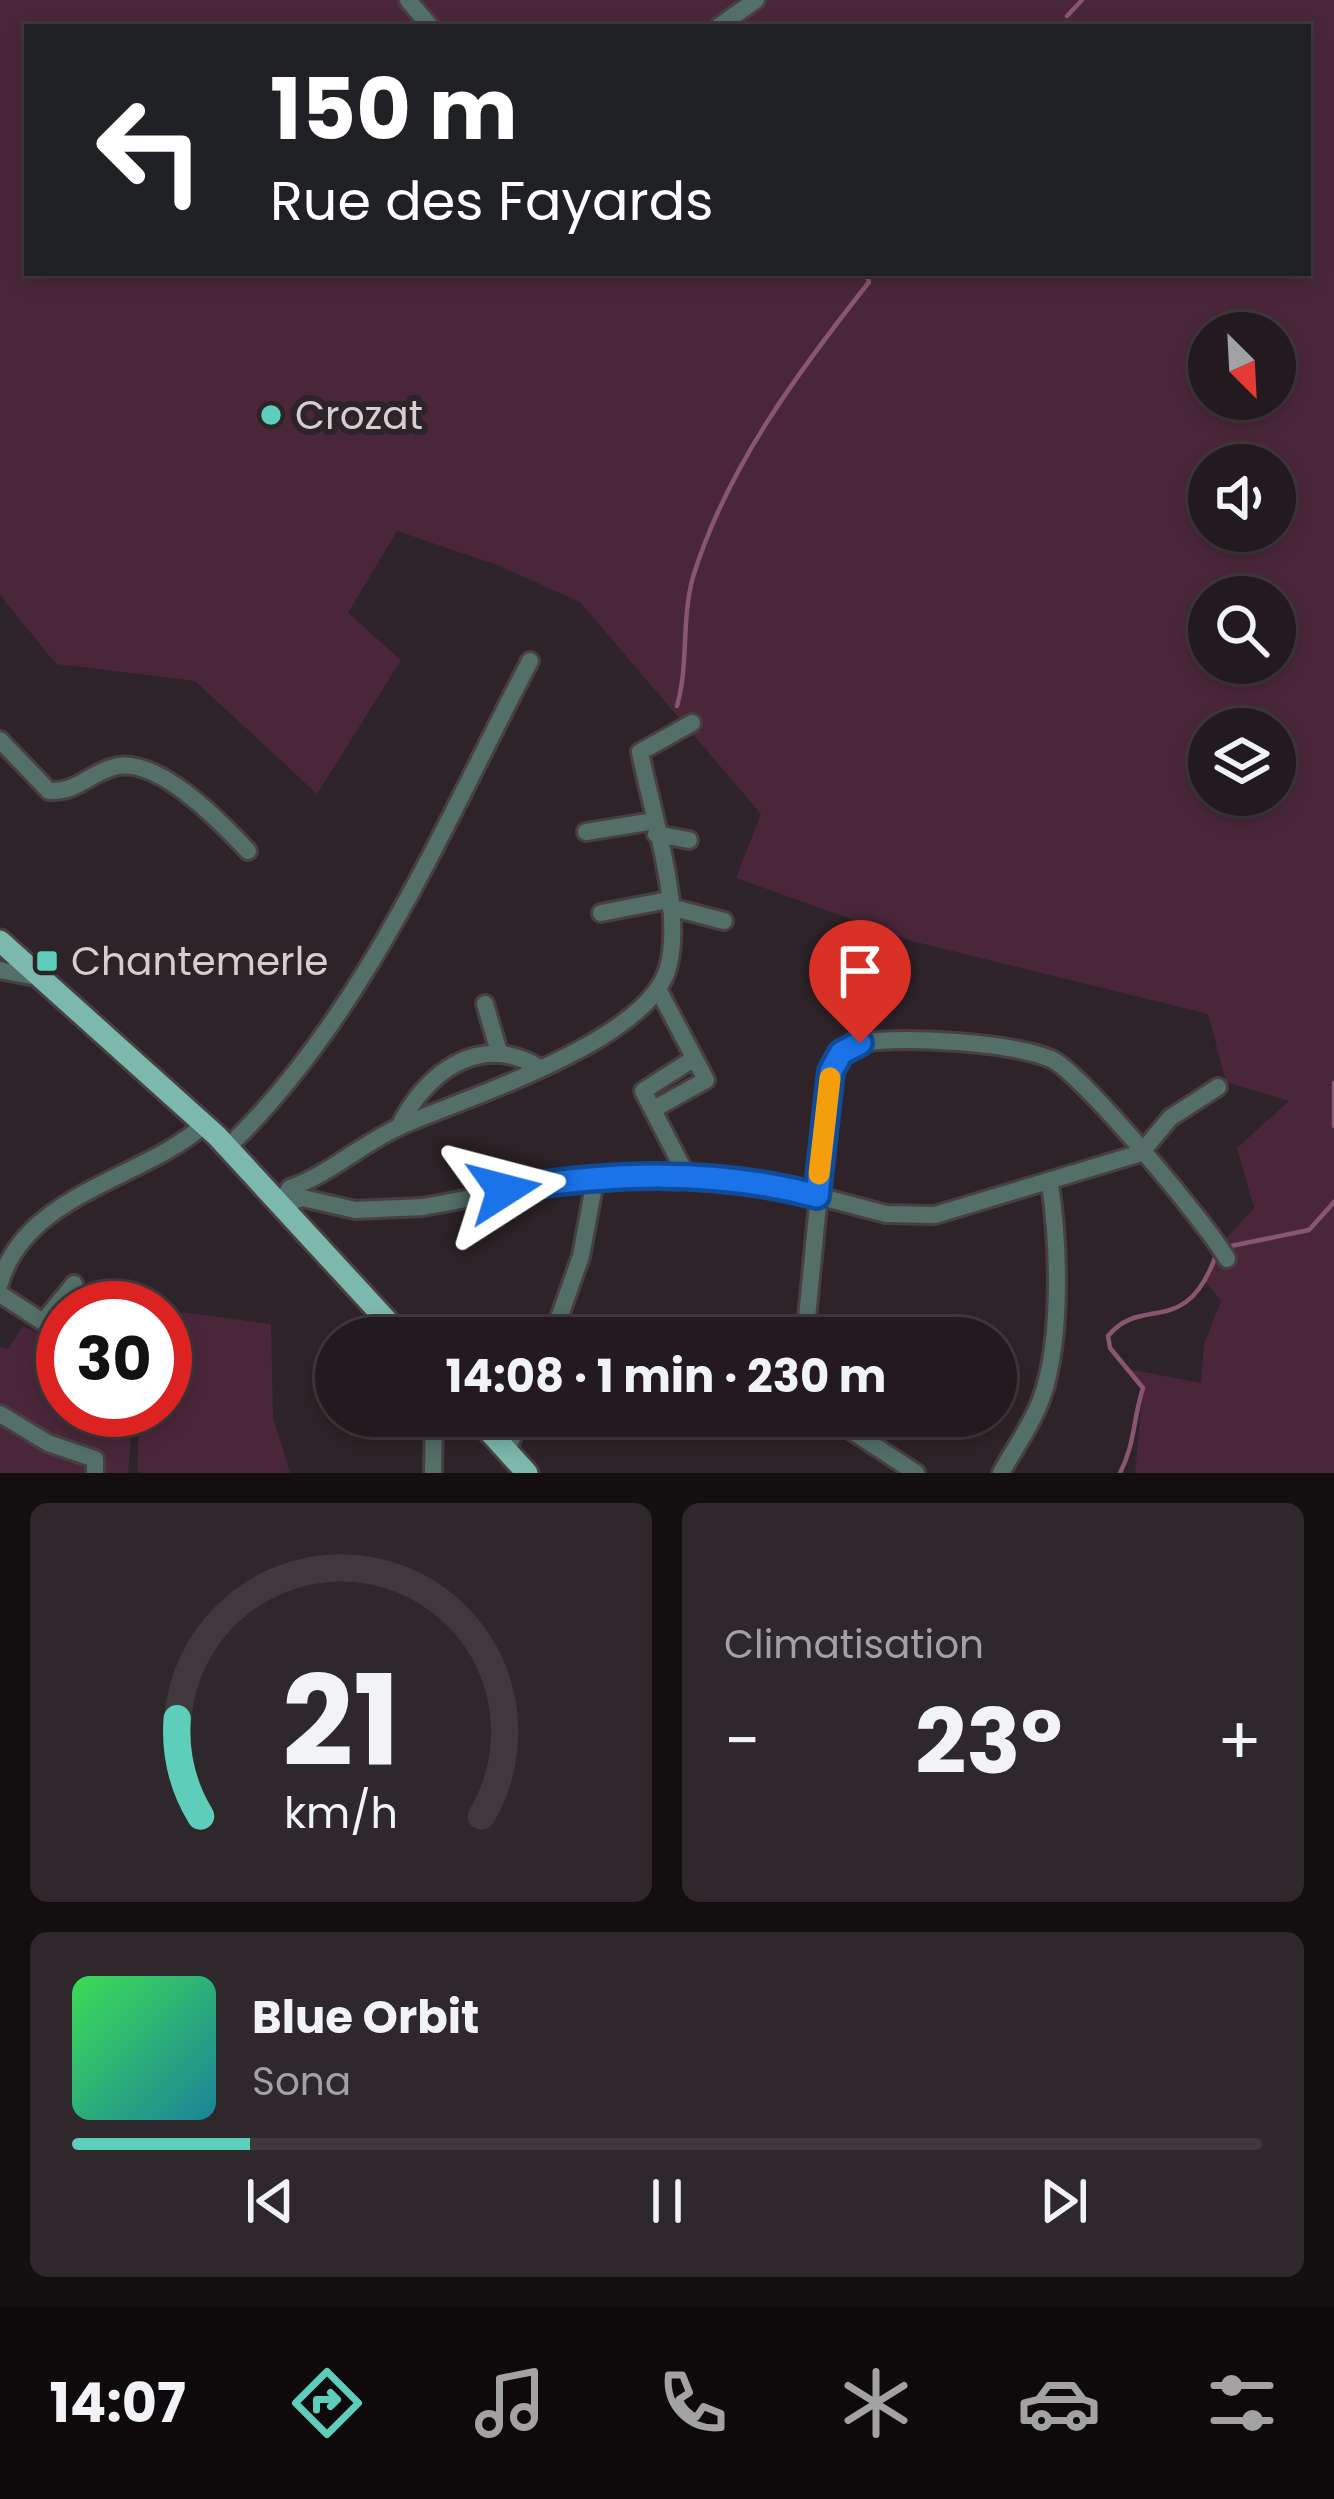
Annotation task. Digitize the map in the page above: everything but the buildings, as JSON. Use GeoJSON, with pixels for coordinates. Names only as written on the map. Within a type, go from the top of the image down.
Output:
{"type":"FeatureCollection","features":[{"type":"Feature","properties":{"kind":"main road"},"geometry":{"type":"LineString","coordinates":[[0,940],[205,1124],[384,1317]]}},
{"type":"Feature","properties":{"kind":"main road"},"geometry":{"type":"LineString","coordinates":[[494,1437],[527,1473]]}},
{"type":"Feature","properties":{"kind":"street"},"geometry":{"type":"LineString","coordinates":[[408,0],[428,24]]}},
{"type":"Feature","properties":{"kind":"street"},"geometry":{"type":"LineString","coordinates":[[722,24],[755,0]]}},
{"type":"Feature","properties":{"kind":"street"},"geometry":{"type":"LineString","coordinates":[[228,1147],[329,1022],[398,915],[530,661]]}},
{"type":"Feature","properties":{"kind":"street"},"geometry":{"type":"LineString","coordinates":[[280,1204],[399,1127],[470,1103],[614,1030],[649,1005],[673,938],[640,752],[692,723]]}},
{"type":"Feature","properties":{"kind":"street"},"geometry":{"type":"LineString","coordinates":[[0,740],[49,791],[70,792],[116,766],[155,769],[218,819],[248,851]]}},
{"type":"Feature","properties":{"kind":"street"},"geometry":{"type":"LineString","coordinates":[[586,832],[655,827],[689,840]]}},
{"type":"Feature","properties":{"kind":"street"},"geometry":{"type":"LineString","coordinates":[[601,913],[669,903],[724,921]]}},
{"type":"Feature","properties":{"kind":"street"},"geometry":{"type":"LineString","coordinates":[[0,970],[31,976],[39,971]]}},
{"type":"Feature","properties":{"kind":"street"},"geometry":{"type":"LineString","coordinates":[[654,1109],[704,1086],[658,989]]}},
{"type":"Feature","properties":{"kind":"street"},"geometry":{"type":"LineString","coordinates":[[485,1004],[499,1052]]}},
{"type":"Feature","properties":{"kind":"street"},"geometry":{"type":"LineString","coordinates":[[807,1317],[831,1071],[841,1053],[874,1041],[993,1048],[1054,1060],[1205,1223],[1227,1259]]}},
{"type":"Feature","properties":{"kind":"street"},"geometry":{"type":"LineString","coordinates":[[399,1127],[407,1110],[455,1063],[514,1052],[538,1067]]}},
{"type":"Feature","properties":{"kind":"street"},"geometry":{"type":"LineString","coordinates":[[688,1178],[643,1091],[646,1084],[693,1060]]}},
{"type":"Feature","properties":{"kind":"street"},"geometry":{"type":"LineString","coordinates":[[307,1190],[355,1210],[422,1207],[596,1175],[688,1178],[780,1186],[886,1214],[935,1215],[1141,1153],[1170,1118],[1218,1087]]}},
{"type":"Feature","properties":{"kind":"street"},"geometry":{"type":"LineString","coordinates":[[0,1283],[4,1267],[41,1226],[78,1196],[205,1124]]}},
{"type":"Feature","properties":{"kind":"street"},"geometry":{"type":"LineString","coordinates":[[560,1317],[581,1256],[596,1175]]}},
{"type":"Feature","properties":{"kind":"street"},"geometry":{"type":"LineString","coordinates":[[1001,1473],[1039,1406],[1052,1357],[1056,1226],[1050,1184]]}},
{"type":"Feature","properties":{"kind":"street"},"geometry":{"type":"LineString","coordinates":[[0,1294],[36,1317]]}},
{"type":"Feature","properties":{"kind":"street"},"geometry":{"type":"LineString","coordinates":[[0,1414],[48,1443],[95,1459],[95,1473]]}},
{"type":"Feature","properties":{"kind":"street"},"geometry":{"type":"LineString","coordinates":[[433,1473],[434,1437]]}},
{"type":"Feature","properties":{"kind":"street"},"geometry":{"type":"LineString","coordinates":[[508,1452],[513,1437]]}},
{"type":"Feature","properties":{"kind":"street"},"geometry":{"type":"LineString","coordinates":[[861,1437],[916,1473]]}},
{"type":"Feature","properties":{"kind":"shaded area"},"geometry":{"type":"Polygon","coordinates":[[[0,0],[1334,0],[1334,1473],[1135,1473],[1143,1389],[1123,1368],[1201,1383],[1204,1344],[1221,1301],[1205,1281],[1225,1240],[1254,1208],[1237,1148],[1289,1101],[1226,1082],[1208,1014],[912,941],[736,878],[761,814],[580,602],[497,565],[397,531],[348,613],[401,660],[317,794],[195,681],[56,664],[0,595],[0,0]]]}},
{"type":"Feature","properties":{"kind":"shaded area"},"geometry":{"type":"Polygon","coordinates":[[[192,1314],[271,1324],[273,1417],[290,1473],[138,1473],[138,1437],[192,1437],[192,1314]]]}},
{"type":"Feature","properties":{"kind":"shaded area"},"geometry":{"type":"Polygon","coordinates":[[[23,1326],[36,1332],[36,1437],[131,1437],[128,1473],[0,1473],[0,1346],[8,1349],[23,1326]]]}},
{"type":"Feature","properties":{"kind":"waterway"},"geometry":{"type":"LineString","coordinates":[[1067,16],[1082,0]]}},
{"type":"Feature","properties":{"kind":"waterway"},"geometry":{"type":"LineString","coordinates":[[677,706],[689,593],[707,536],[767,422],[869,282],[867,276]]}},
{"type":"Feature","properties":{"kind":"waterway"},"geometry":{"type":"LineString","coordinates":[[1334,1083],[1334,1126]]}},
{"type":"Feature","properties":{"kind":"waterway"},"geometry":{"type":"LineString","coordinates":[[1231,1246],[1309,1230],[1334,1202]]}},
{"type":"Feature","properties":{"kind":"waterway"},"geometry":{"type":"LineString","coordinates":[[1120,1473],[1143,1388],[1110,1348],[1108,1336],[1121,1324],[1178,1307],[1191,1298],[1216,1255]]}},
{"type":"Feature","properties":{"kind":"slow traffic"},"geometry":{"type":"LineString","coordinates":[[819,1174],[830,1078]]}},
{"type":"Feature","properties":{"kind":"place","name":"Crozat"},"geometry":{"type":"Point","coordinates":[271,415]}},
{"type":"Feature","properties":{"kind":"place","name":"Chantemerle"},"geometry":{"type":"Point","coordinates":[47,961]}},
{"type":"Feature","properties":{"kind":"route"},"geometry":{"type":"LineString","coordinates":[[504,1190],[596,1175],[657,1174],[780,1186],[817,1196],[831,1071],[841,1053],[860,1043]]}}]}
